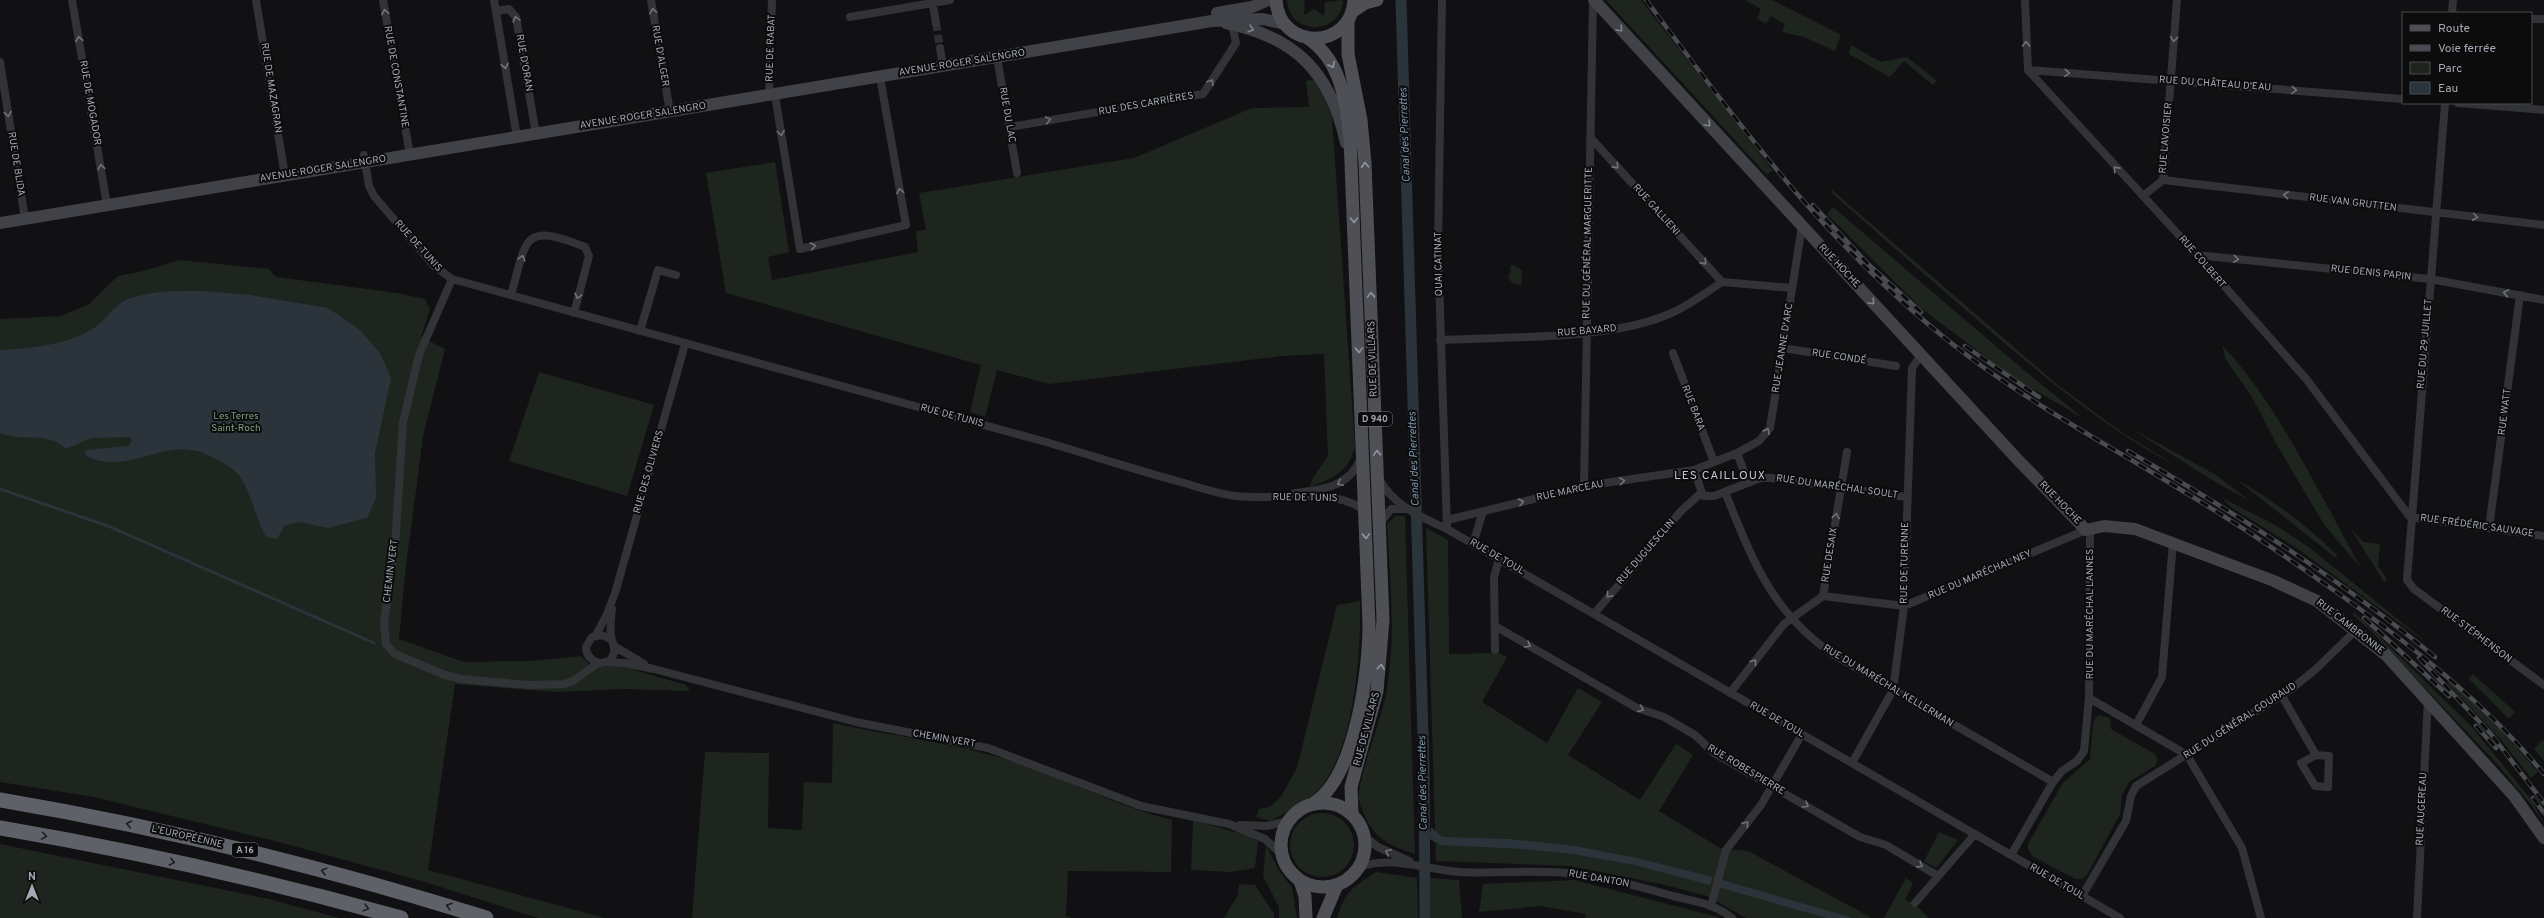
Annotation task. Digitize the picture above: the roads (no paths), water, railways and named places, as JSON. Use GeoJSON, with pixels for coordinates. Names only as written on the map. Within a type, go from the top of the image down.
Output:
{"type":"FeatureCollection","features":[{"type":"Feature","properties":{"kind":"highway","name":"L'EUROPÉENNE"},"geometry":{"type":"LineString","coordinates":[[0,800],[118,822],[259,853],[486,918]]}},
{"type":"Feature","properties":{"kind":"highway"},"geometry":{"type":"LineString","coordinates":[[0,828],[177,863],[307,893],[401,918]]}},
{"type":"Feature","properties":{"kind":"main road","name":"AVENUE ROGER SALENGRO"},"geometry":{"type":"LineString","coordinates":[[771,93],[942,58],[1248,8],[1268,0]]}},
{"type":"Feature","properties":{"kind":"main road"},"geometry":{"type":"LineString","coordinates":[[1276,0],[1279,14],[1285,24]]}},
{"type":"Feature","properties":{"kind":"main road"},"geometry":{"type":"LineString","coordinates":[[1306,38],[1318,38],[1331,35],[1352,10],[1362,4],[1377,0]]}},
{"type":"Feature","properties":{"kind":"main road","name":"RUE HOCHE"},"geometry":{"type":"LineString","coordinates":[[1593,0],[1921,355],[2088,530]]}},
{"type":"Feature","properties":{"kind":"main road","name":"RUE DE VILLARS"},"geometry":{"type":"LineString","coordinates":[[1352,10],[1348,54],[1361,120],[1365,163],[1383,620],[1381,660],[1371,722],[1351,787],[1352,814]]}},
{"type":"Feature","properties":{"kind":"main road","name":"AVENUE ROGER SALENGRO"},"geometry":{"type":"LineString","coordinates":[[0,223],[24,215],[107,201],[669,108],[880,77],[942,58],[997,57],[1212,22],[1263,19],[1285,24]]}},
{"type":"Feature","properties":{"kind":"main road"},"geometry":{"type":"LineString","coordinates":[[1212,22],[1232,24],[1275,38],[1298,52],[1316,71],[1335,104],[1352,168]]}},
{"type":"Feature","properties":{"kind":"main road","name":"RUE DE VILLARS"},"geometry":{"type":"LineString","coordinates":[[1285,24],[1294,33],[1306,38],[1325,52],[1338,79],[1347,116],[1352,168],[1366,511],[1369,632],[1365,684],[1356,727],[1344,760],[1330,787],[1314,803]]}},
{"type":"Feature","properties":{"kind":"main road","name":"AVENUE ROGER SALENGRO"},"geometry":{"type":"LineString","coordinates":[[0,215],[24,215]]}},
{"type":"Feature","properties":{"kind":"main road","name":"RUE CAMBRONNE"},"geometry":{"type":"LineString","coordinates":[[2088,530],[2104,526],[2119,526],[2173,542],[2302,593],[2317,601],[2386,655],[2514,796],[2544,838]]}},
{"type":"Feature","properties":{"kind":"main road"},"geometry":{"type":"LineString","coordinates":[[1314,803],[1332,804],[1352,814],[1360,825],[1364,836],[1364,852],[1359,868],[1352,876],[1337,885],[1320,887],[1300,881],[1289,871],[1281,854],[1281,835],[1288,821],[1298,810],[1314,803]]}},
{"type":"Feature","properties":{"kind":"main road"},"geometry":{"type":"LineString","coordinates":[[1300,881],[1305,896],[1306,918]]}},
{"type":"Feature","properties":{"kind":"main road"},"geometry":{"type":"LineString","coordinates":[[1323,918],[1337,885]]}},
{"type":"Feature","properties":{"kind":"street","name":"RUE DE MOGADOR"},"geometry":{"type":"LineString","coordinates":[[72,0],[107,201]]}},
{"type":"Feature","properties":{"kind":"street","name":"RUE DE MAZAGRAN"},"geometry":{"type":"LineString","coordinates":[[256,0],[284,172]]}},
{"type":"Feature","properties":{"kind":"street","name":"RUE DE CONSTANTINE"},"geometry":{"type":"LineString","coordinates":[[383,0],[409,151]]}},
{"type":"Feature","properties":{"kind":"street","name":"RUE D'ORAN"},"geometry":{"type":"LineString","coordinates":[[494,0],[517,133]]}},
{"type":"Feature","properties":{"kind":"street","name":"RUE D'ALGER"},"geometry":{"type":"LineString","coordinates":[[651,0],[669,108]]}},
{"type":"Feature","properties":{"kind":"street","name":"RUE DE RABAT"},"geometry":{"type":"LineString","coordinates":[[772,0],[771,93],[800,249],[906,225],[880,77]]}},
{"type":"Feature","properties":{"kind":"street"},"geometry":{"type":"LineString","coordinates":[[850,17],[933,1],[950,0]]}},
{"type":"Feature","properties":{"kind":"street","name":"QUAI CATINAT"},"geometry":{"type":"LineString","coordinates":[[1442,0],[1438,247],[1447,529]]}},
{"type":"Feature","properties":{"kind":"street","name":"RUE DU GÉNÉRAL MARGUERITTE"},"geometry":{"type":"LineString","coordinates":[[1584,486],[1593,0]]}},
{"type":"Feature","properties":{"kind":"street"},"geometry":{"type":"LineString","coordinates":[[2025,0],[2028,70]]}},
{"type":"Feature","properties":{"kind":"street","name":"RUE LAVOISIER"},"geometry":{"type":"LineString","coordinates":[[2163,180],[2171,81],[2180,0]]}},
{"type":"Feature","properties":{"kind":"street"},"geometry":{"type":"LineString","coordinates":[[2452,12],[2453,0]]}},
{"type":"Feature","properties":{"kind":"street"},"geometry":{"type":"LineString","coordinates":[[933,1],[936,23]]}},
{"type":"Feature","properties":{"kind":"street","name":"RUE D'ORAN"},"geometry":{"type":"LineString","coordinates":[[496,11],[509,9],[516,17],[535,130]]}},
{"type":"Feature","properties":{"kind":"street"},"geometry":{"type":"LineString","coordinates":[[2532,19],[2544,20]]}},
{"type":"Feature","properties":{"kind":"street","name":"RUE DES CARRIÈRES"},"geometry":{"type":"LineString","coordinates":[[1010,127],[1203,94],[1236,44],[1232,24]]}},
{"type":"Feature","properties":{"kind":"street","name":"RUE DU LAC"},"geometry":{"type":"LineString","coordinates":[[997,57],[1017,173]]}},
{"type":"Feature","properties":{"kind":"street","name":"RUE DE BLIDA"},"geometry":{"type":"LineString","coordinates":[[0,62],[24,215]]}},
{"type":"Feature","properties":{"kind":"street","name":"RUE DU CHÂTEAU D'EAU"},"geometry":{"type":"LineString","coordinates":[[2028,70],[2402,99]]}},
{"type":"Feature","properties":{"kind":"street","name":"RUE COLBERT"},"geometry":{"type":"LineString","coordinates":[[2028,70],[2122,175],[2197,255],[2307,380],[2410,517]]}},
{"type":"Feature","properties":{"kind":"street","name":"RUE DU 29 JUILLET"},"geometry":{"type":"LineString","coordinates":[[2409,584],[2406,574],[2410,517],[2445,104]]}},
{"type":"Feature","properties":{"kind":"street"},"geometry":{"type":"LineString","coordinates":[[2470,104],[2544,110]]}},
{"type":"Feature","properties":{"kind":"street","name":"RUE GALLIENI"},"geometry":{"type":"LineString","coordinates":[[1590,137],[1722,282]]}},
{"type":"Feature","properties":{"kind":"street","name":"RUE DE TUNIS"},"geometry":{"type":"LineString","coordinates":[[365,159],[370,186],[378,201],[434,266],[452,279],[1046,442],[1110,463],[1215,492],[1235,496],[1342,499],[1357,504],[1366,511]]}},
{"type":"Feature","properties":{"kind":"street"},"geometry":{"type":"LineString","coordinates":[[2143,196],[2163,180]]}},
{"type":"Feature","properties":{"kind":"street","name":"RUE VAN GRUTTEN"},"geometry":{"type":"LineString","coordinates":[[2163,180],[2544,225]]}},
{"type":"Feature","properties":{"kind":"street","name":"RUE JEANNE D'ARC"},"geometry":{"type":"LineString","coordinates":[[1714,462],[1737,453],[1759,441],[1770,428],[1802,226]]}},
{"type":"Feature","properties":{"kind":"street"},"geometry":{"type":"LineString","coordinates":[[511,295],[526,244],[532,237],[547,235],[564,239],[585,247],[589,256],[574,313]]}},
{"type":"Feature","properties":{"kind":"street","name":"RUE DENIS PAPIN"},"geometry":{"type":"LineString","coordinates":[[2197,255],[2430,279],[2544,300]]}},
{"type":"Feature","properties":{"kind":"street"},"geometry":{"type":"LineString","coordinates":[[640,331],[658,270],[676,275]]}},
{"type":"Feature","properties":{"kind":"street","name":"CHEMIN VERT"},"geometry":{"type":"LineString","coordinates":[[452,279],[419,355],[402,427],[395,547],[384,622],[386,644],[395,654],[445,675],[461,679],[559,685],[572,681],[601,662],[624,663],[654,669],[856,722],[988,748],[1141,806],[1229,824]]}},
{"type":"Feature","properties":{"kind":"street"},"geometry":{"type":"LineString","coordinates":[[1722,282],[1792,288]]}},
{"type":"Feature","properties":{"kind":"street","name":"RUE BAYARD"},"geometry":{"type":"LineString","coordinates":[[1440,340],[1586,333],[1623,328],[1668,315],[1691,303],[1722,282]]}},
{"type":"Feature","properties":{"kind":"street","name":"RUE WATT"},"geometry":{"type":"LineString","coordinates":[[2489,528],[2520,295]]}},
{"type":"Feature","properties":{"kind":"street","name":"RUE DES OLIVIERS"},"geometry":{"type":"LineString","coordinates":[[613,600],[685,344]]}},
{"type":"Feature","properties":{"kind":"street","name":"RUE CONDÉ"},"geometry":{"type":"LineString","coordinates":[[1783,348],[1896,366]]}},
{"type":"Feature","properties":{"kind":"street","name":"RUE BARA"},"geometry":{"type":"LineString","coordinates":[[1673,353],[1714,462]]}},
{"type":"Feature","properties":{"kind":"street","name":"RUE DE TURENNE"},"geometry":{"type":"LineString","coordinates":[[1852,763],[1893,690],[1904,606],[1906,497],[1912,368],[1921,355]]}},
{"type":"Feature","properties":{"kind":"street","name":"RUE DESAIX"},"geometry":{"type":"LineString","coordinates":[[1730,693],[1779,630],[1791,618],[1823,596],[1847,452]]}},
{"type":"Feature","properties":{"kind":"street"},"geometry":{"type":"LineString","coordinates":[[1737,453],[1746,477],[1745,484]]}},
{"type":"Feature","properties":{"kind":"street","name":"RUE DE TUNIS"},"geometry":{"type":"LineString","coordinates":[[1264,497],[1319,490],[1341,483],[1353,473],[1363,454]]}},
{"type":"Feature","properties":{"kind":"street","name":"RUE MARCEAU"},"geometry":{"type":"LineString","coordinates":[[1447,520],[1584,486],[1694,470],[1714,462]]}},
{"type":"Feature","properties":{"kind":"street"},"geometry":{"type":"LineString","coordinates":[[1694,470],[1701,493]]}},
{"type":"Feature","properties":{"kind":"street"},"geometry":{"type":"LineString","coordinates":[[1378,476],[1385,489],[1408,510]]}},
{"type":"Feature","properties":{"kind":"street","name":"RUE DU MARÉCHAL SOULT"},"geometry":{"type":"LineString","coordinates":[[1701,493],[1708,497],[1766,478],[1906,497]]}},
{"type":"Feature","properties":{"kind":"street","name":"RUE DU MARÉCHAL KELLERMAN"},"geometry":{"type":"LineString","coordinates":[[1724,492],[1759,574],[1791,618],[1823,648],[2053,782]]}},
{"type":"Feature","properties":{"kind":"street","name":"RUE DUGUESCLIN"},"geometry":{"type":"LineString","coordinates":[[1594,614],[1681,510],[1701,493]]}},
{"type":"Feature","properties":{"kind":"street"},"geometry":{"type":"LineString","coordinates":[[1380,526],[1385,515],[1393,508],[1408,510]]}},
{"type":"Feature","properties":{"kind":"street","name":"RUE DE TOUL"},"geometry":{"type":"LineString","coordinates":[[1408,510],[1447,529],[2120,918]]}},
{"type":"Feature","properties":{"kind":"street"},"geometry":{"type":"LineString","coordinates":[[1473,544],[1483,511]]}},
{"type":"Feature","properties":{"kind":"street","name":"RUE FRÉDÉRIC SAUVAGE"},"geometry":{"type":"LineString","coordinates":[[2410,517],[2544,536]]}},
{"type":"Feature","properties":{"kind":"street","name":"RUE DU MARÉCHAL NEY"},"geometry":{"type":"LineString","coordinates":[[1823,596],[1904,606],[2088,530]]}},
{"type":"Feature","properties":{"kind":"street","name":"RUE DU MARÉCHAL LANNES"},"geometry":{"type":"LineString","coordinates":[[2011,855],[2053,782],[2062,771],[2077,761],[2084,751],[2089,698],[2088,530]]}},
{"type":"Feature","properties":{"kind":"street"},"geometry":{"type":"LineString","coordinates":[[2136,725],[2162,677],[2173,542]]}},
{"type":"Feature","properties":{"kind":"street"},"geometry":{"type":"LineString","coordinates":[[1495,650],[1494,577],[1499,559]]}},
{"type":"Feature","properties":{"kind":"street","name":"RUE STÉPHENSON"},"geometry":{"type":"LineString","coordinates":[[2409,584],[2544,685]]}},
{"type":"Feature","properties":{"kind":"street"},"geometry":{"type":"LineString","coordinates":[[613,600],[613,656],[601,662],[591,660],[586,651],[588,642],[596,635],[613,600]]}},
{"type":"Feature","properties":{"kind":"street","name":"RUE ROBESPIERRE"},"geometry":{"type":"LineString","coordinates":[[1495,626],[1636,708],[1664,717],[1693,734],[1714,753],[1860,837],[1886,845],[1938,876]]}},
{"type":"Feature","properties":{"kind":"street","name":"RUE DU GÉNÉRAL GOURAUD"},"geometry":{"type":"LineString","coordinates":[[2082,896],[2126,821],[2131,796],[2136,786],[2282,696],[2316,669],[2356,630]]}},
{"type":"Feature","properties":{"kind":"street"},"geometry":{"type":"LineString","coordinates":[[596,635],[604,635],[613,643]]}},
{"type":"Feature","properties":{"kind":"street","name":"CHEMIN VERT"},"geometry":{"type":"LineString","coordinates":[[613,643],[654,669]]}},
{"type":"Feature","properties":{"kind":"street"},"geometry":{"type":"LineString","coordinates":[[2282,696],[2316,755]]}},
{"type":"Feature","properties":{"kind":"street"},"geometry":{"type":"LineString","coordinates":[[2089,698],[2187,755],[2242,848],[2261,918]]}},
{"type":"Feature","properties":{"kind":"street","name":"RUE AUGEREAU"},"geometry":{"type":"LineString","coordinates":[[2417,918],[2428,700]]}},
{"type":"Feature","properties":{"kind":"street"},"geometry":{"type":"LineString","coordinates":[[1711,906],[1718,875],[1726,850],[1754,815],[1802,734]]}},
{"type":"Feature","properties":{"kind":"street"},"geometry":{"type":"LineString","coordinates":[[2316,755],[2329,756],[2328,787],[2315,786],[2301,763],[2316,755]]}},
{"type":"Feature","properties":{"kind":"street"},"geometry":{"type":"LineString","coordinates":[[1229,824],[1267,826],[1288,821]]}},
{"type":"Feature","properties":{"kind":"street"},"geometry":{"type":"LineString","coordinates":[[1229,824],[1265,839],[1281,854]]}},
{"type":"Feature","properties":{"kind":"street"},"geometry":{"type":"LineString","coordinates":[[1915,903],[1975,834]]}},
{"type":"Feature","properties":{"kind":"street"},"geometry":{"type":"LineString","coordinates":[[1364,836],[1378,847],[1413,863]]}},
{"type":"Feature","properties":{"kind":"street"},"geometry":{"type":"LineString","coordinates":[[1359,868],[1373,864],[1413,863]]}},
{"type":"Feature","properties":{"kind":"street","name":"RUE DANTON"},"geometry":{"type":"LineString","coordinates":[[1413,863],[1460,872],[1576,874],[1631,884],[1711,906],[1732,918]]}},
{"type":"Feature","properties":{"kind":"water"},"geometry":{"type":"Polygon","coordinates":[[[204,291],[250,295],[328,308],[360,330],[380,353],[391,378],[375,453],[376,498],[367,518],[328,528],[300,522],[285,525],[277,539],[266,537],[241,478],[229,466],[201,452],[182,449],[168,450],[127,461],[99,461],[85,455],[86,450],[129,446],[132,440],[129,437],[91,438],[66,449],[58,443],[43,438],[9,436],[0,433],[0,350],[49,345],[74,338],[94,328],[120,304],[140,295],[167,292],[204,291]]]}},
{"type":"Feature","properties":{"kind":"water"},"geometry":{"type":"Polygon","coordinates":[[[1431,827],[1442,837],[1509,839],[1574,846],[1637,858],[1713,877],[1710,885],[1635,865],[1573,854],[1524,849],[1440,845],[1430,839],[1431,827]]]}},
{"type":"Feature","properties":{"kind":"water"},"geometry":{"type":"Polygon","coordinates":[[[1722,880],[1853,918],[1826,918],[1718,887],[1722,880]]]}},
{"type":"Feature","properties":{"kind":"waterway","name":"Canal des Pierrettes"},"geometry":{"type":"LineString","coordinates":[[1401,0],[1424,768],[1425,918]]}},
{"type":"Feature","properties":{"kind":"waterway"},"geometry":{"type":"LineString","coordinates":[[0,489],[108,526],[374,643]]}},
{"type":"Feature","properties":{"kind":"waterway"},"geometry":{"type":"LineString","coordinates":[[1424,832],[1433,835]]}},
{"type":"Feature","properties":{"kind":"tunnel"},"geometry":{"type":"LineString","coordinates":[[936,23],[940,48]]}},
{"type":"Feature","properties":{"kind":"railway"},"geometry":{"type":"LineString","coordinates":[[1646,0],[1720,99],[1796,192],[1835,236],[1877,279],[1923,320],[1972,359],[2024,395],[2226,518],[2304,569],[2370,616],[2423,657],[2474,700],[2544,774]]}},
{"type":"Feature","properties":{"kind":"railway"},"geometry":{"type":"LineString","coordinates":[[1813,205],[1868,264],[1921,312]]}},
{"type":"Feature","properties":{"kind":"railway"},"geometry":{"type":"LineString","coordinates":[[1965,346],[2039,397]]}},
{"type":"Feature","properties":{"kind":"railway"},"geometry":{"type":"LineString","coordinates":[[2128,451],[2208,498],[2324,573],[2362,600],[2435,657]]}},
{"type":"Feature","properties":{"kind":"railway"},"geometry":{"type":"LineString","coordinates":[[2364,618],[2449,696]]}},
{"type":"Feature","properties":{"kind":"railway"},"geometry":{"type":"LineString","coordinates":[[2419,658],[2491,734],[2544,803]]}},
{"type":"Feature","properties":{"kind":"railway"},"geometry":{"type":"LineString","coordinates":[[2476,726],[2496,748]]}},
{"type":"Feature","properties":{"kind":"railway"},"geometry":{"type":"LineString","coordinates":[[2533,798],[2544,813]]}},
{"type":"Feature","properties":{"kind":"district","name":"LES CAILLOUX"},"geometry":{"type":"Point","coordinates":[1720,476]}},
{"type":"Feature","properties":{"kind":"park label","name":"Les Terres Saint-Roch"},"geometry":{"type":"Point","coordinates":[236,422]}}]}
